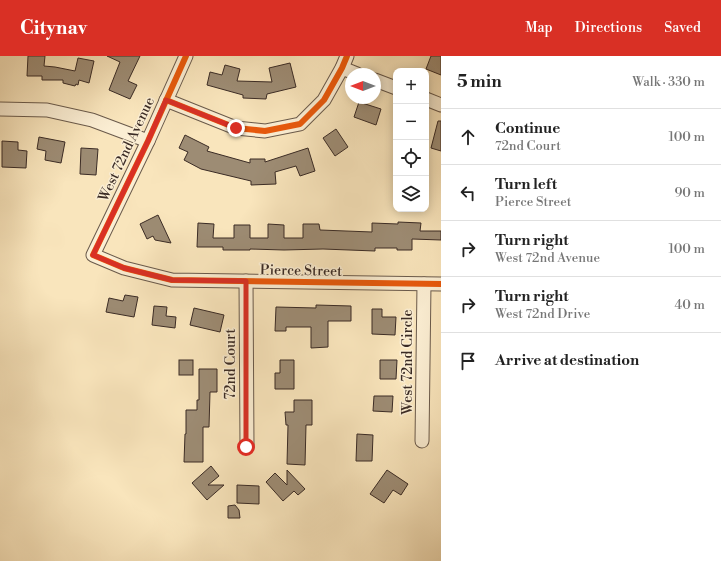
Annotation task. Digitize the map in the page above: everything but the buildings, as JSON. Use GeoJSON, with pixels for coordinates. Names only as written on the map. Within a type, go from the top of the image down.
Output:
{"type":"FeatureCollection","features":[{"type":"Feature","properties":{"kind":"street","name":"West 72nd Avenue"},"geometry":{"type":"LineString","coordinates":[[93,255],[148,141],[186,56]]}},
{"type":"Feature","properties":{"kind":"street"},"geometry":{"type":"LineString","coordinates":[[166,100],[236,128],[264,131],[300,124],[324,100],[347,56]]}},
{"type":"Feature","properties":{"kind":"street"},"geometry":{"type":"LineString","coordinates":[[381,82],[393,87]]}},
{"type":"Feature","properties":{"kind":"street"},"geometry":{"type":"LineString","coordinates":[[429,100],[441,105]]}},
{"type":"Feature","properties":{"kind":"street"},"geometry":{"type":"LineString","coordinates":[[0,109],[47,110],[92,120],[148,141]]}},
{"type":"Feature","properties":{"kind":"street","name":"Pierce Street"},"geometry":{"type":"LineString","coordinates":[[93,255],[124,268],[172,280],[441,284]]}},
{"type":"Feature","properties":{"kind":"street","name":"72nd Court"},"geometry":{"type":"LineString","coordinates":[[246,281],[246,447]]}},
{"type":"Feature","properties":{"kind":"street","name":"West 72nd Circle"},"geometry":{"type":"LineString","coordinates":[[422,441],[424,284]]}},
{"type":"Feature","properties":{"kind":"cycle path"},"geometry":{"type":"LineString","coordinates":[[186,56],[148,141],[93,255],[124,268],[172,280],[441,284]]}},
{"type":"Feature","properties":{"kind":"cycle path"},"geometry":{"type":"LineString","coordinates":[[166,100],[236,128],[265,131],[300,124],[324,100],[347,56]]}},
{"type":"Feature","properties":{"kind":"route"},"geometry":{"type":"LineString","coordinates":[[236,128],[166,100],[93,255],[124,268],[172,280],[246,281],[246,447]]}}]}
